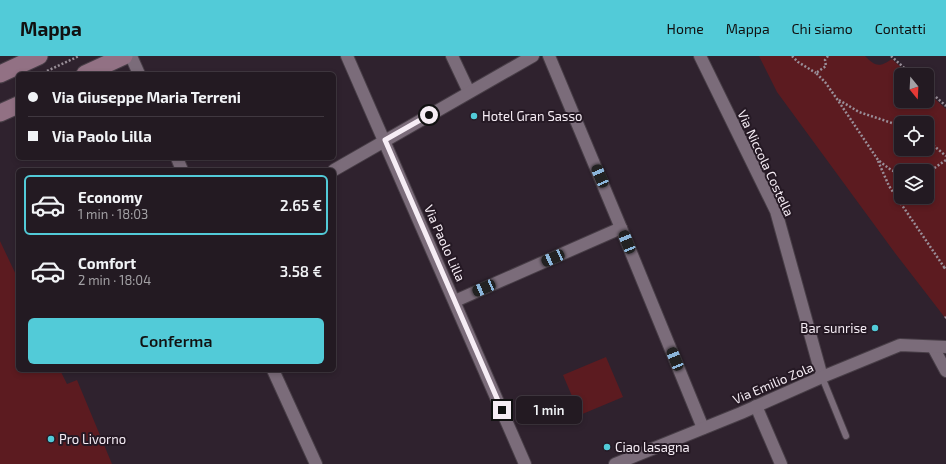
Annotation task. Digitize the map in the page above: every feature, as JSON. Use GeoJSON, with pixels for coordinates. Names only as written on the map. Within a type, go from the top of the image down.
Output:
{"type":"FeatureCollection","features":[{"type":"Feature","properties":{"kind":"street"},"geometry":{"type":"LineString","coordinates":[[89,72],[124,56]]}},
{"type":"Feature","properties":{"kind":"street"},"geometry":{"type":"LineString","coordinates":[[131,56],[138,72]]}},
{"type":"Feature","properties":{"kind":"street","name":"Via Paolo Lilla"},"geometry":{"type":"LineString","coordinates":[[347,56],[385,140],[525,464]]}},
{"type":"Feature","properties":{"kind":"street"},"geometry":{"type":"LineString","coordinates":[[452,56],[469,92]]}},
{"type":"Feature","properties":{"kind":"street"},"geometry":{"type":"LineString","coordinates":[[336,169],[532,56]]}},
{"type":"Feature","properties":{"kind":"street"},"geometry":{"type":"LineString","coordinates":[[549,56],[703,428]]}},
{"type":"Feature","properties":{"kind":"street","name":"Via Niccola Costella"},"geometry":{"type":"LineString","coordinates":[[700,56],[776,211],[822,377]]}},
{"type":"Feature","properties":{"kind":"street"},"geometry":{"type":"LineString","coordinates":[[0,74],[43,64]]}},
{"type":"Feature","properties":{"kind":"street"},"geometry":{"type":"LineString","coordinates":[[0,113],[16,106]]}},
{"type":"Feature","properties":{"kind":"street"},"geometry":{"type":"LineString","coordinates":[[454,301],[621,228]]}},
{"type":"Feature","properties":{"kind":"street","name":"Via Emilio Zola"},"geometry":{"type":"LineString","coordinates":[[615,464],[900,345],[946,347]]}},
{"type":"Feature","properties":{"kind":"street"},"geometry":{"type":"LineString","coordinates":[[933,347],[946,370]]}},
{"type":"Feature","properties":{"kind":"street"},"geometry":{"type":"LineString","coordinates":[[274,372],[316,464]]}},
{"type":"Feature","properties":{"kind":"street"},"geometry":{"type":"LineString","coordinates":[[756,406],[781,464]]}},
{"type":"Feature","properties":{"kind":"lane"},"geometry":{"type":"LineString","coordinates":[[822,377],[846,436]]}},
{"type":"Feature","properties":{"kind":"path"},"geometry":{"type":"LineString","coordinates":[[43,64],[79,56]]}},
{"type":"Feature","properties":{"kind":"path"},"geometry":{"type":"LineString","coordinates":[[792,56],[798,62],[816,73],[825,82],[878,160],[889,186],[946,270]]}},
{"type":"Feature","properties":{"kind":"path"},"geometry":{"type":"LineString","coordinates":[[816,73],[826,66],[825,60],[828,56]]}},
{"type":"Feature","properties":{"kind":"path"},"geometry":{"type":"LineString","coordinates":[[891,56],[904,68]]}},
{"type":"Feature","properties":{"kind":"path"},"geometry":{"type":"LineString","coordinates":[[934,95],[946,106]]}},
{"type":"Feature","properties":{"kind":"path"},"geometry":{"type":"LineString","coordinates":[[837,99],[859,112],[894,124]]}},
{"type":"Feature","properties":{"kind":"path"},"geometry":{"type":"LineString","coordinates":[[934,146],[946,156]]}},
{"type":"Feature","properties":{"kind":"path"},"geometry":{"type":"LineString","coordinates":[[878,160],[894,171]]}},
{"type":"Feature","properties":{"kind":"path"},"geometry":{"type":"LineString","coordinates":[[934,168],[946,160]]}},
{"type":"Feature","properties":{"kind":"shaded area"},"geometry":{"type":"Polygon","coordinates":[[[759,56],[865,56],[877,65],[884,64],[892,59],[902,68],[894,68],[894,108],[934,108],[934,98],[946,109],[946,319],[895,253],[777,92],[759,56]]]}},
{"type":"Feature","properties":{"kind":"shaded area","name":"Pro Livorno"},"geometry":{"type":"Polygon","coordinates":[[[0,241],[16,275],[16,372],[61,372],[67,384],[77,380],[112,464],[0,464],[0,241]]]}},
{"type":"Feature","properties":{"kind":"shaded area"},"geometry":{"type":"Polygon","coordinates":[[[606,357],[623,397],[580,415],[563,375],[606,357]]]}},
{"type":"Feature","properties":{"kind":"place","name":"Hotel Gran Sasso"},"geometry":{"type":"Point","coordinates":[474,116]}},
{"type":"Feature","properties":{"kind":"place","name":"Bar sunrise"},"geometry":{"type":"Point","coordinates":[875,328]}},
{"type":"Feature","properties":{"kind":"place","name":"Pro Livorno"},"geometry":{"type":"Point","coordinates":[51,439]}},
{"type":"Feature","properties":{"kind":"place","name":"Ciao lasagna"},"geometry":{"type":"Point","coordinates":[607,447]}},
{"type":"Feature","properties":{"kind":"route"},"geometry":{"type":"LineString","coordinates":[[429,115],[385,140],[502,410]]}}]}
